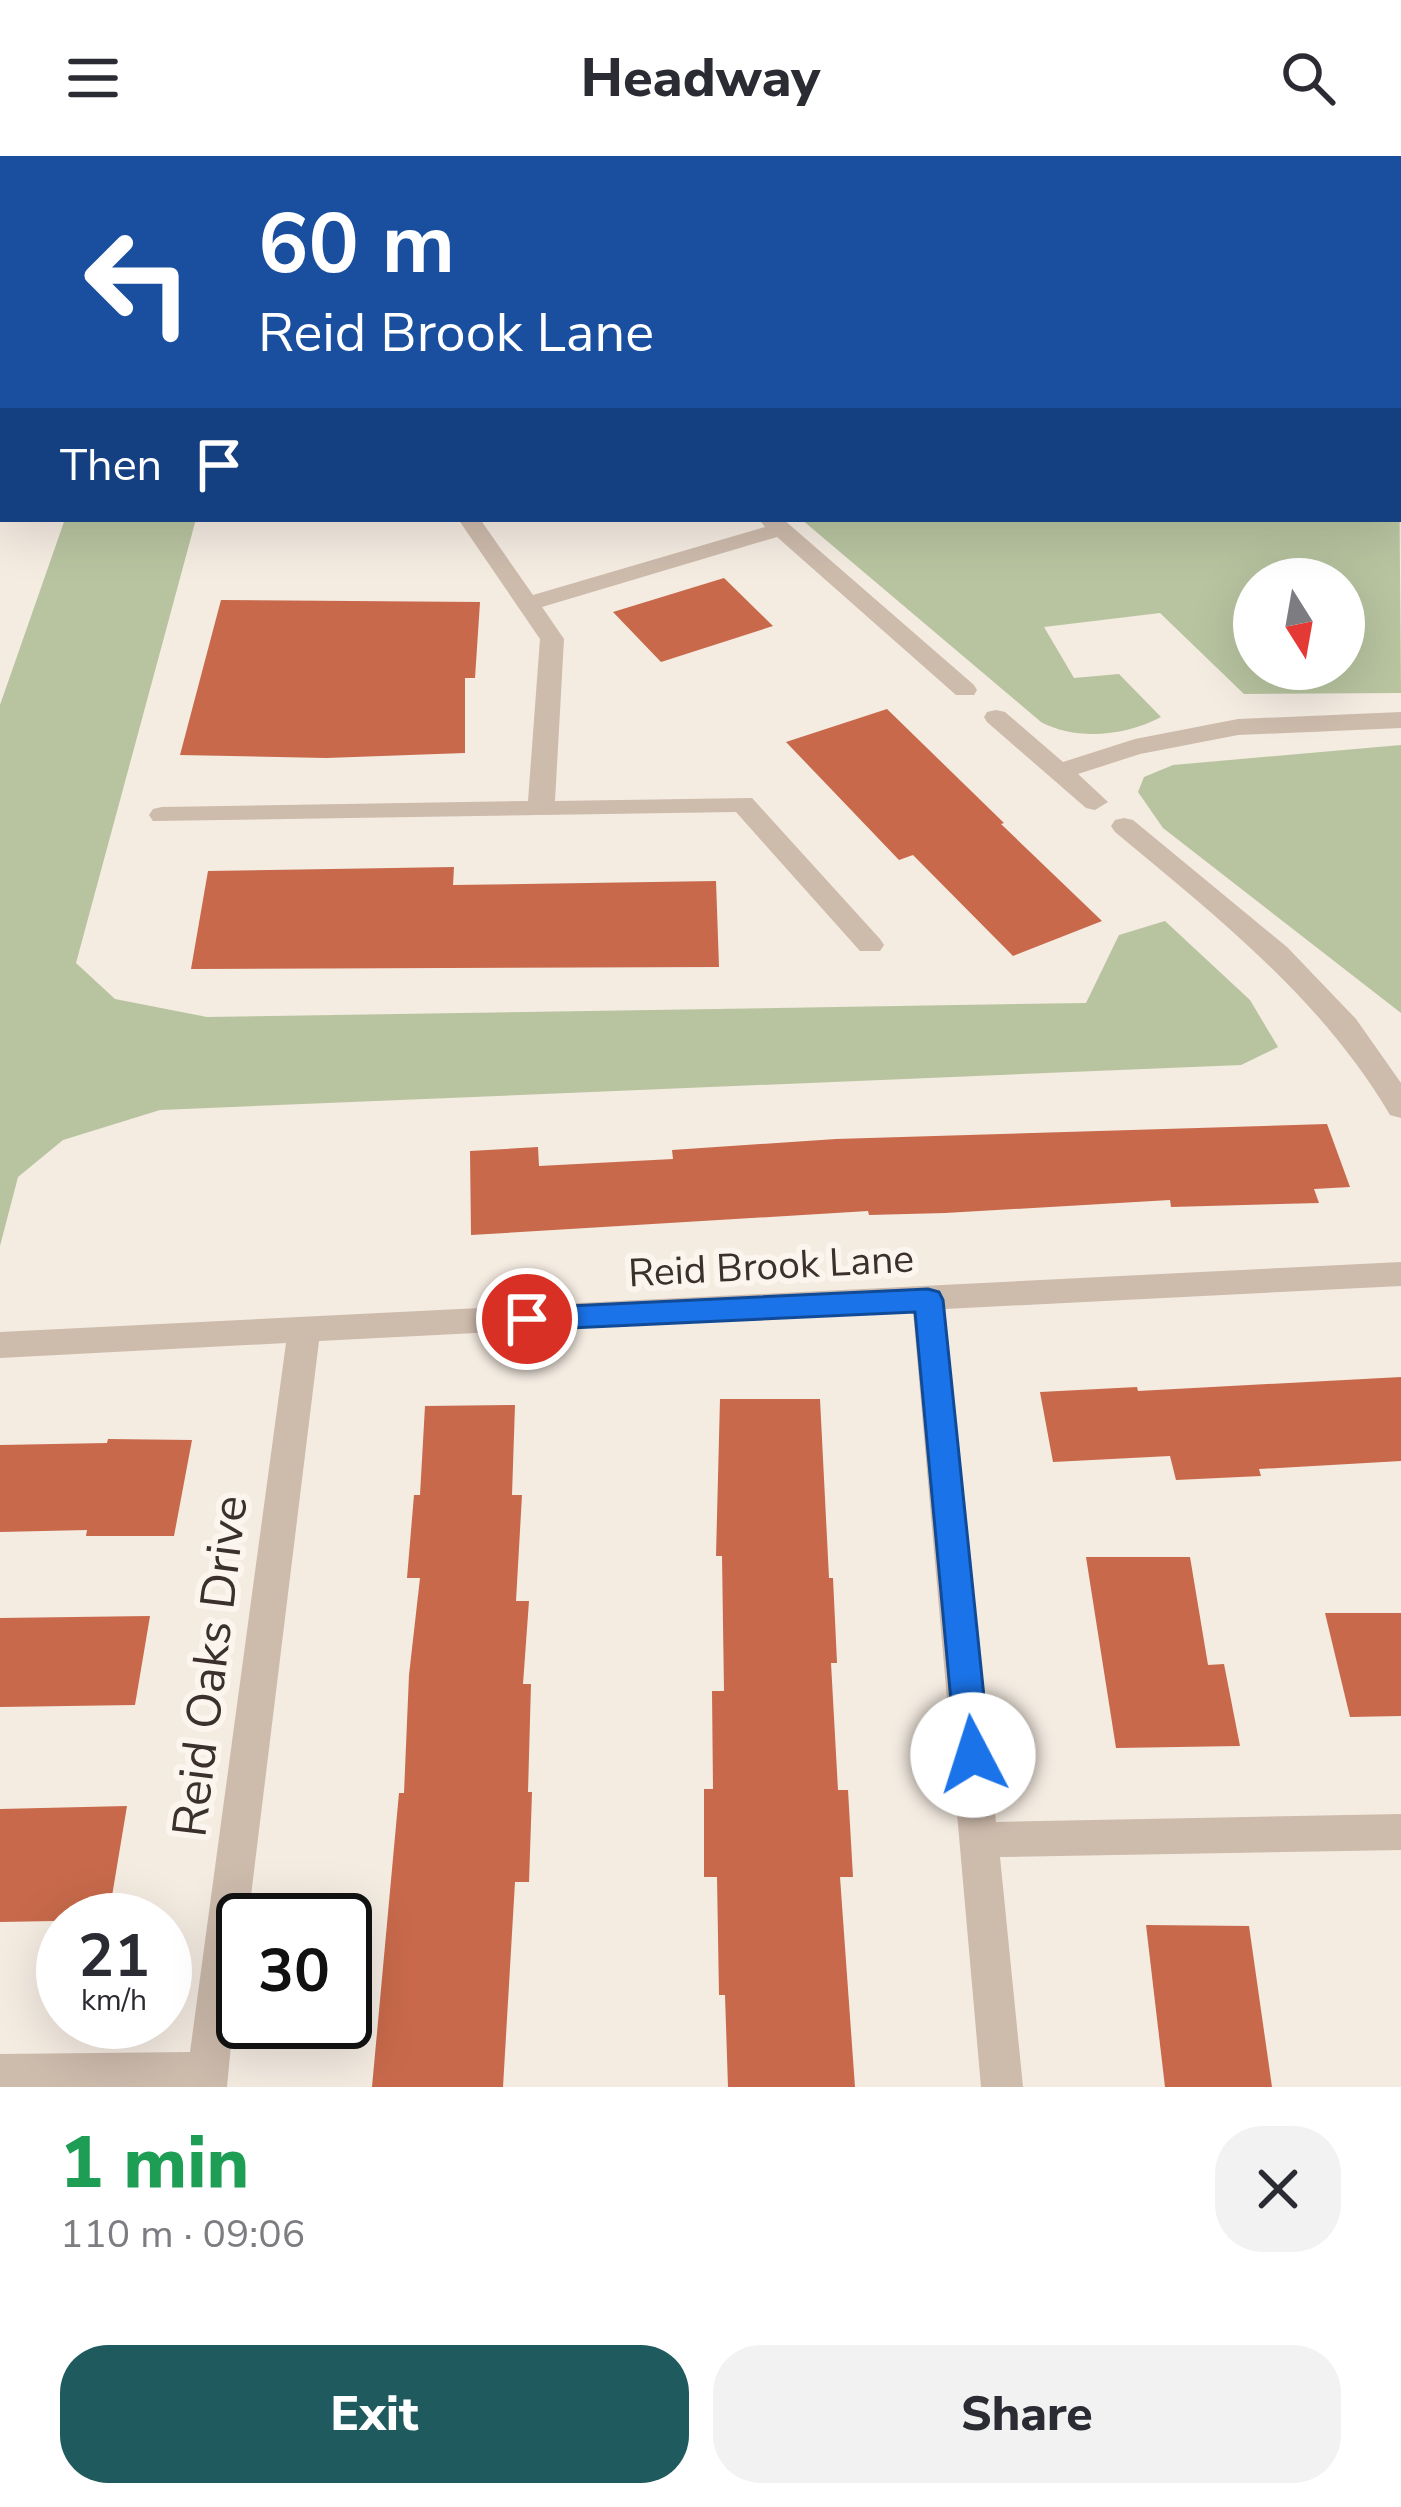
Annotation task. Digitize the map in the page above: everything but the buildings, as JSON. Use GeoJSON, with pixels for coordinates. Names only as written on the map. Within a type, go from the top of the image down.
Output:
{"type":"FeatureCollection","features":[{"type":"Feature","properties":{"kind":"street"},"geometry":{"type":"LineString","coordinates":[[471,522],[532,603],[552,639],[542,808]]}},
{"type":"Feature","properties":{"kind":"street"},"geometry":{"type":"LineString","coordinates":[[532,603],[775,524],[965,690]]}},
{"type":"Feature","properties":{"kind":"street"},"geometry":{"type":"LineString","coordinates":[[996,717],[1095,802]]}},
{"type":"Feature","properties":{"kind":"street"},"geometry":{"type":"LineString","coordinates":[[1060,771],[1135,747],[1238,727],[1401,720]]}},
{"type":"Feature","properties":{"kind":"street"},"geometry":{"type":"LineString","coordinates":[[162,815],[743,804],[870,945]]}},
{"type":"Feature","properties":{"kind":"street"},"geometry":{"type":"LineString","coordinates":[[1124,826],[1267,946],[1353,1032],[1382,1070],[1401,1108]]}},
{"type":"Feature","properties":{"kind":"street","name":"Reid Brook Lane"},"geometry":{"type":"LineString","coordinates":[[0,1345],[1401,1274]]}},
{"type":"Feature","properties":{"kind":"street"},"geometry":{"type":"LineString","coordinates":[[928,1300],[1003,2087]]}},
{"type":"Feature","properties":{"kind":"street","name":"Reid Oaks Drive"},"geometry":{"type":"LineString","coordinates":[[207,2080],[304,1329]]}},
{"type":"Feature","properties":{"kind":"street"},"geometry":{"type":"LineString","coordinates":[[981,1840],[1401,1832]]}},
{"type":"Feature","properties":{"kind":"street"},"geometry":{"type":"LineString","coordinates":[[0,2074],[207,2080]]}},
{"type":"Feature","properties":{"kind":"green space"},"geometry":{"type":"Polygon","coordinates":[[[64,522],[195,522],[76,963],[115,999],[207,1017],[1086,1003],[1119,935],[1165,921],[1250,1000],[1278,1047],[1241,1065],[160,1110],[63,1140],[18,1177],[0,1246],[0,705],[64,522]]]}},
{"type":"Feature","properties":{"kind":"green space"},"geometry":{"type":"Polygon","coordinates":[[[805,522],[1400,522],[1401,693],[1244,694],[1240,690],[1365,690],[1365,558],[1233,558],[1233,683],[1160,613],[1044,627],[1074,678],[1119,674],[1161,717],[1117,732],[1085,734],[1041,722],[805,522]]]}},
{"type":"Feature","properties":{"kind":"green space"},"geometry":{"type":"Polygon","coordinates":[[[1401,745],[1401,1013],[1163,828],[1138,792],[1144,777],[1173,765],[1401,745]]]}},
{"type":"Feature","properties":{"kind":"route"},"geometry":{"type":"LineString","coordinates":[[527,1319],[928,1300],[973,1755]]}}]}
